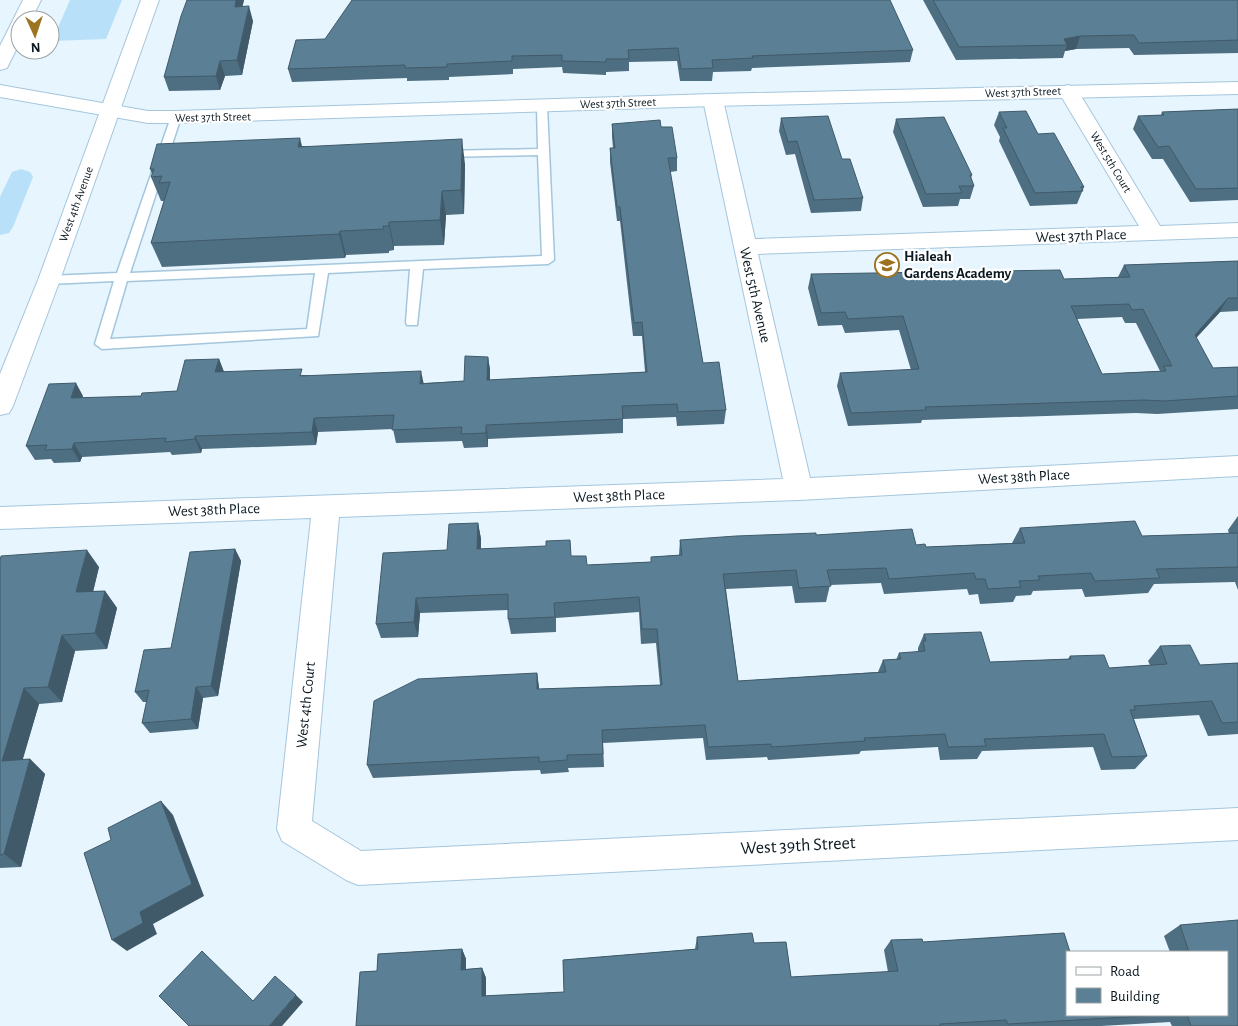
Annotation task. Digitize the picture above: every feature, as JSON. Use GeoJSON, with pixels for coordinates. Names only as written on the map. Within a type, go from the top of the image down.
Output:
{"type":"FeatureCollection","features":[{"type":"Feature","properties":{"kind":"street","name":"West 4th Avenue"},"geometry":{"type":"LineString","coordinates":[[0,406],[49,280],[150,0]]}},
{"type":"Feature","properties":{"kind":"street"},"geometry":{"type":"LineString","coordinates":[[0,64],[10,44]]}},
{"type":"Feature","properties":{"kind":"street","name":"West 37th Street"},"geometry":{"type":"LineString","coordinates":[[0,91],[148,117],[176,117],[713,100],[1238,88]]}},
{"type":"Feature","properties":{"kind":"street","name":"West 5th Court"},"geometry":{"type":"LineString","coordinates":[[1068,91],[1154,234]]}},
{"type":"Feature","properties":{"kind":"street","name":"West 5th Avenue"},"geometry":{"type":"LineString","coordinates":[[713,100],[799,489]]}},
{"type":"Feature","properties":{"kind":"street","name":"West 37th Place"},"geometry":{"type":"LineString","coordinates":[[744,247],[1238,230]]}},
{"type":"Feature","properties":{"kind":"street","name":"West 38th Place"},"geometry":{"type":"LineString","coordinates":[[0,518],[799,489],[1238,466]]}},
{"type":"Feature","properties":{"kind":"street","name":"West 4th Court"},"geometry":{"type":"LineString","coordinates":[[326,506],[294,829],[358,868]]}},
{"type":"Feature","properties":{"kind":"street","name":"West 39th Street"},"geometry":{"type":"LineString","coordinates":[[358,868],[1238,824]]}},
{"type":"Feature","properties":{"kind":"lane"},"geometry":{"type":"LineString","coordinates":[[49,280],[548,260],[542,106]]}},
{"type":"Feature","properties":{"kind":"lane"},"geometry":{"type":"LineString","coordinates":[[176,117],[122,277],[102,344],[313,333],[322,269]]}},
{"type":"Feature","properties":{"kind":"lane"},"geometry":{"type":"LineString","coordinates":[[435,155],[544,152]]}},
{"type":"Feature","properties":{"kind":"lane"},"geometry":{"type":"LineString","coordinates":[[412,322],[417,265]]}},
{"type":"Feature","properties":{"kind":"water"},"geometry":{"type":"Polygon","coordinates":[[[70,0],[122,0],[106,39],[60,41],[60,23],[70,0]]]}},
{"type":"Feature","properties":{"kind":"building"},"geometry":{"type":"Polygon","coordinates":[[[187,0],[236,0],[235,7],[249,6],[237,60],[220,61],[216,76],[164,77],[187,0]]]}},
{"type":"Feature","properties":{"kind":"building"},"geometry":{"type":"Polygon","coordinates":[[[352,0],[890,0],[913,50],[752,56],[753,58],[712,60],[713,68],[681,69],[678,48],[628,50],[629,59],[606,59],[606,62],[562,61],[562,55],[512,56],[512,61],[447,64],[447,67],[405,68],[405,65],[288,69],[296,40],[325,39],[352,0]]]}},
{"type":"Feature","properties":{"kind":"building"},"geometry":{"type":"Polygon","coordinates":[[[933,0],[1238,0],[1238,40],[1139,43],[1134,35],[1080,36],[1064,39],[1067,45],[959,47],[933,0]]]}},
{"type":"Feature","properties":{"kind":"building"},"geometry":{"type":"Polygon","coordinates":[[[1238,109],[1238,188],[1196,189],[1169,146],[1158,147],[1138,116],[1164,115],[1162,112],[1238,109]]]}},
{"type":"Feature","properties":{"kind":"building"},"geometry":{"type":"Polygon","coordinates":[[[1026,111],[1038,134],[1054,133],[1084,187],[1081,187],[1083,191],[1035,193],[1003,128],[1007,128],[999,112],[1026,111]]]}},
{"type":"Feature","properties":{"kind":"building"},"geometry":{"type":"Polygon","coordinates":[[[828,116],[842,159],[850,159],[863,198],[814,200],[797,141],[788,142],[781,118],[828,116]]]}},
{"type":"Feature","properties":{"kind":"building"},"geometry":{"type":"Polygon","coordinates":[[[944,117],[972,175],[970,175],[974,186],[959,186],[962,193],[926,194],[896,119],[944,117]]]}},
{"type":"Feature","properties":{"kind":"building"},"geometry":{"type":"Polygon","coordinates":[[[660,120],[661,127],[672,127],[677,158],[668,158],[703,363],[719,362],[726,410],[678,412],[677,404],[622,406],[623,419],[486,425],[486,433],[461,434],[462,427],[392,430],[394,415],[314,418],[312,432],[195,436],[195,439],[165,442],[166,438],[74,443],[72,449],[45,450],[47,445],[26,446],[49,384],[76,383],[71,398],[141,396],[142,393],[177,391],[185,360],[219,359],[215,372],[302,369],[300,376],[421,371],[420,384],[464,381],[465,356],[488,357],[487,380],[647,372],[642,322],[634,323],[620,207],[617,207],[610,148],[615,148],[612,124],[660,120]]]}},
{"type":"Feature","properties":{"kind":"building"},"geometry":{"type":"Polygon","coordinates":[[[300,138],[298,147],[462,139],[461,190],[442,191],[440,220],[389,222],[389,226],[383,226],[384,229],[340,231],[339,234],[151,243],[170,182],[159,183],[162,176],[151,177],[154,169],[150,169],[157,144],[300,138]]]}},
{"type":"Feature","properties":{"kind":"building"},"geometry":{"type":"Polygon","coordinates":[[[1238,261],[1238,298],[1228,298],[1195,335],[1213,368],[1238,367],[1238,396],[1164,401],[1144,400],[925,407],[926,410],[851,413],[840,373],[919,369],[903,316],[848,319],[845,312],[821,313],[811,274],[1060,270],[1064,279],[1130,277],[1124,265],[1238,261]],[[1129,304],[1071,306],[1102,374],[1166,371],[1164,366],[1172,366],[1143,309],[1132,310],[1129,304]]]}},
{"type":"Feature","properties":{"kind":"building"},"geometry":{"type":"Polygon","coordinates":[[[1135,521],[1142,536],[1238,533],[1238,567],[1156,569],[1160,578],[1095,581],[1091,573],[1038,576],[1040,580],[1019,581],[1021,587],[988,589],[985,579],[976,579],[974,573],[889,579],[886,568],[827,570],[831,586],[799,588],[796,570],[723,574],[738,681],[886,672],[883,660],[901,659],[899,653],[925,651],[923,641],[926,641],[924,634],[981,632],[990,662],[1071,659],[1070,656],[1104,655],[1109,668],[1167,664],[1160,646],[1190,645],[1200,665],[1238,663],[1238,722],[1222,723],[1212,701],[1134,706],[1135,710],[1130,710],[1147,756],[1112,757],[1104,734],[984,739],[986,746],[948,747],[945,734],[864,738],[865,741],[771,747],[771,744],[708,747],[705,725],[602,730],[603,754],[567,755],[567,760],[539,762],[539,757],[367,765],[374,701],[418,679],[537,673],[537,689],[662,685],[657,629],[642,629],[639,597],[554,603],[555,617],[508,619],[508,594],[416,598],[414,622],[376,624],[383,553],[447,550],[449,524],[478,523],[477,549],[546,546],[546,541],[570,540],[571,556],[586,556],[587,565],[651,562],[651,557],[682,555],[680,540],[912,529],[916,545],[925,544],[926,547],[1025,543],[1020,528],[1135,521]]]}},
{"type":"Feature","properties":{"kind":"building"},"geometry":{"type":"Polygon","coordinates":[[[235,549],[211,686],[196,687],[191,719],[142,723],[149,690],[135,692],[144,650],[171,648],[190,552],[235,549]]]}},
{"type":"Feature","properties":{"kind":"building"},"geometry":{"type":"Polygon","coordinates":[[[87,550],[76,592],[105,591],[95,633],[62,635],[48,687],[24,688],[2,761],[30,759],[4,854],[0,855],[1,556],[87,550]]]}},
{"type":"Feature","properties":{"kind":"building"},"geometry":{"type":"Polygon","coordinates":[[[161,801],[192,884],[140,912],[143,923],[112,940],[84,853],[111,840],[108,828],[161,801]]]}},
{"type":"Feature","properties":{"kind":"building"},"geometry":{"type":"Polygon","coordinates":[[[1238,920],[1238,1026],[1191,1026],[1187,1016],[1228,1016],[1228,951],[1189,951],[1180,925],[1238,920]]]}},
{"type":"Feature","properties":{"kind":"building"},"geometry":{"type":"Polygon","coordinates":[[[752,933],[754,943],[786,942],[791,977],[898,971],[891,940],[922,939],[923,942],[1064,933],[1070,951],[1066,951],[1066,1016],[1144,1016],[1008,1024],[1006,1020],[940,1024],[940,1026],[356,1026],[360,972],[377,971],[378,954],[462,949],[461,970],[482,968],[482,996],[564,992],[563,960],[698,949],[697,937],[752,933]]]}},
{"type":"Feature","properties":{"kind":"building"},"geometry":{"type":"Polygon","coordinates":[[[202,951],[253,1001],[275,976],[296,995],[269,1026],[189,1026],[159,996],[202,951]]]}},
{"type":"Feature","properties":{"kind":"waterway"},"geometry":{"type":"LineString","coordinates":[[0,227],[21,177]]}},
{"type":"Feature","properties":{"kind":"place","name":"Hialeah Gardens Academy"},"geometry":{"type":"Point","coordinates":[887,265]}}]}
